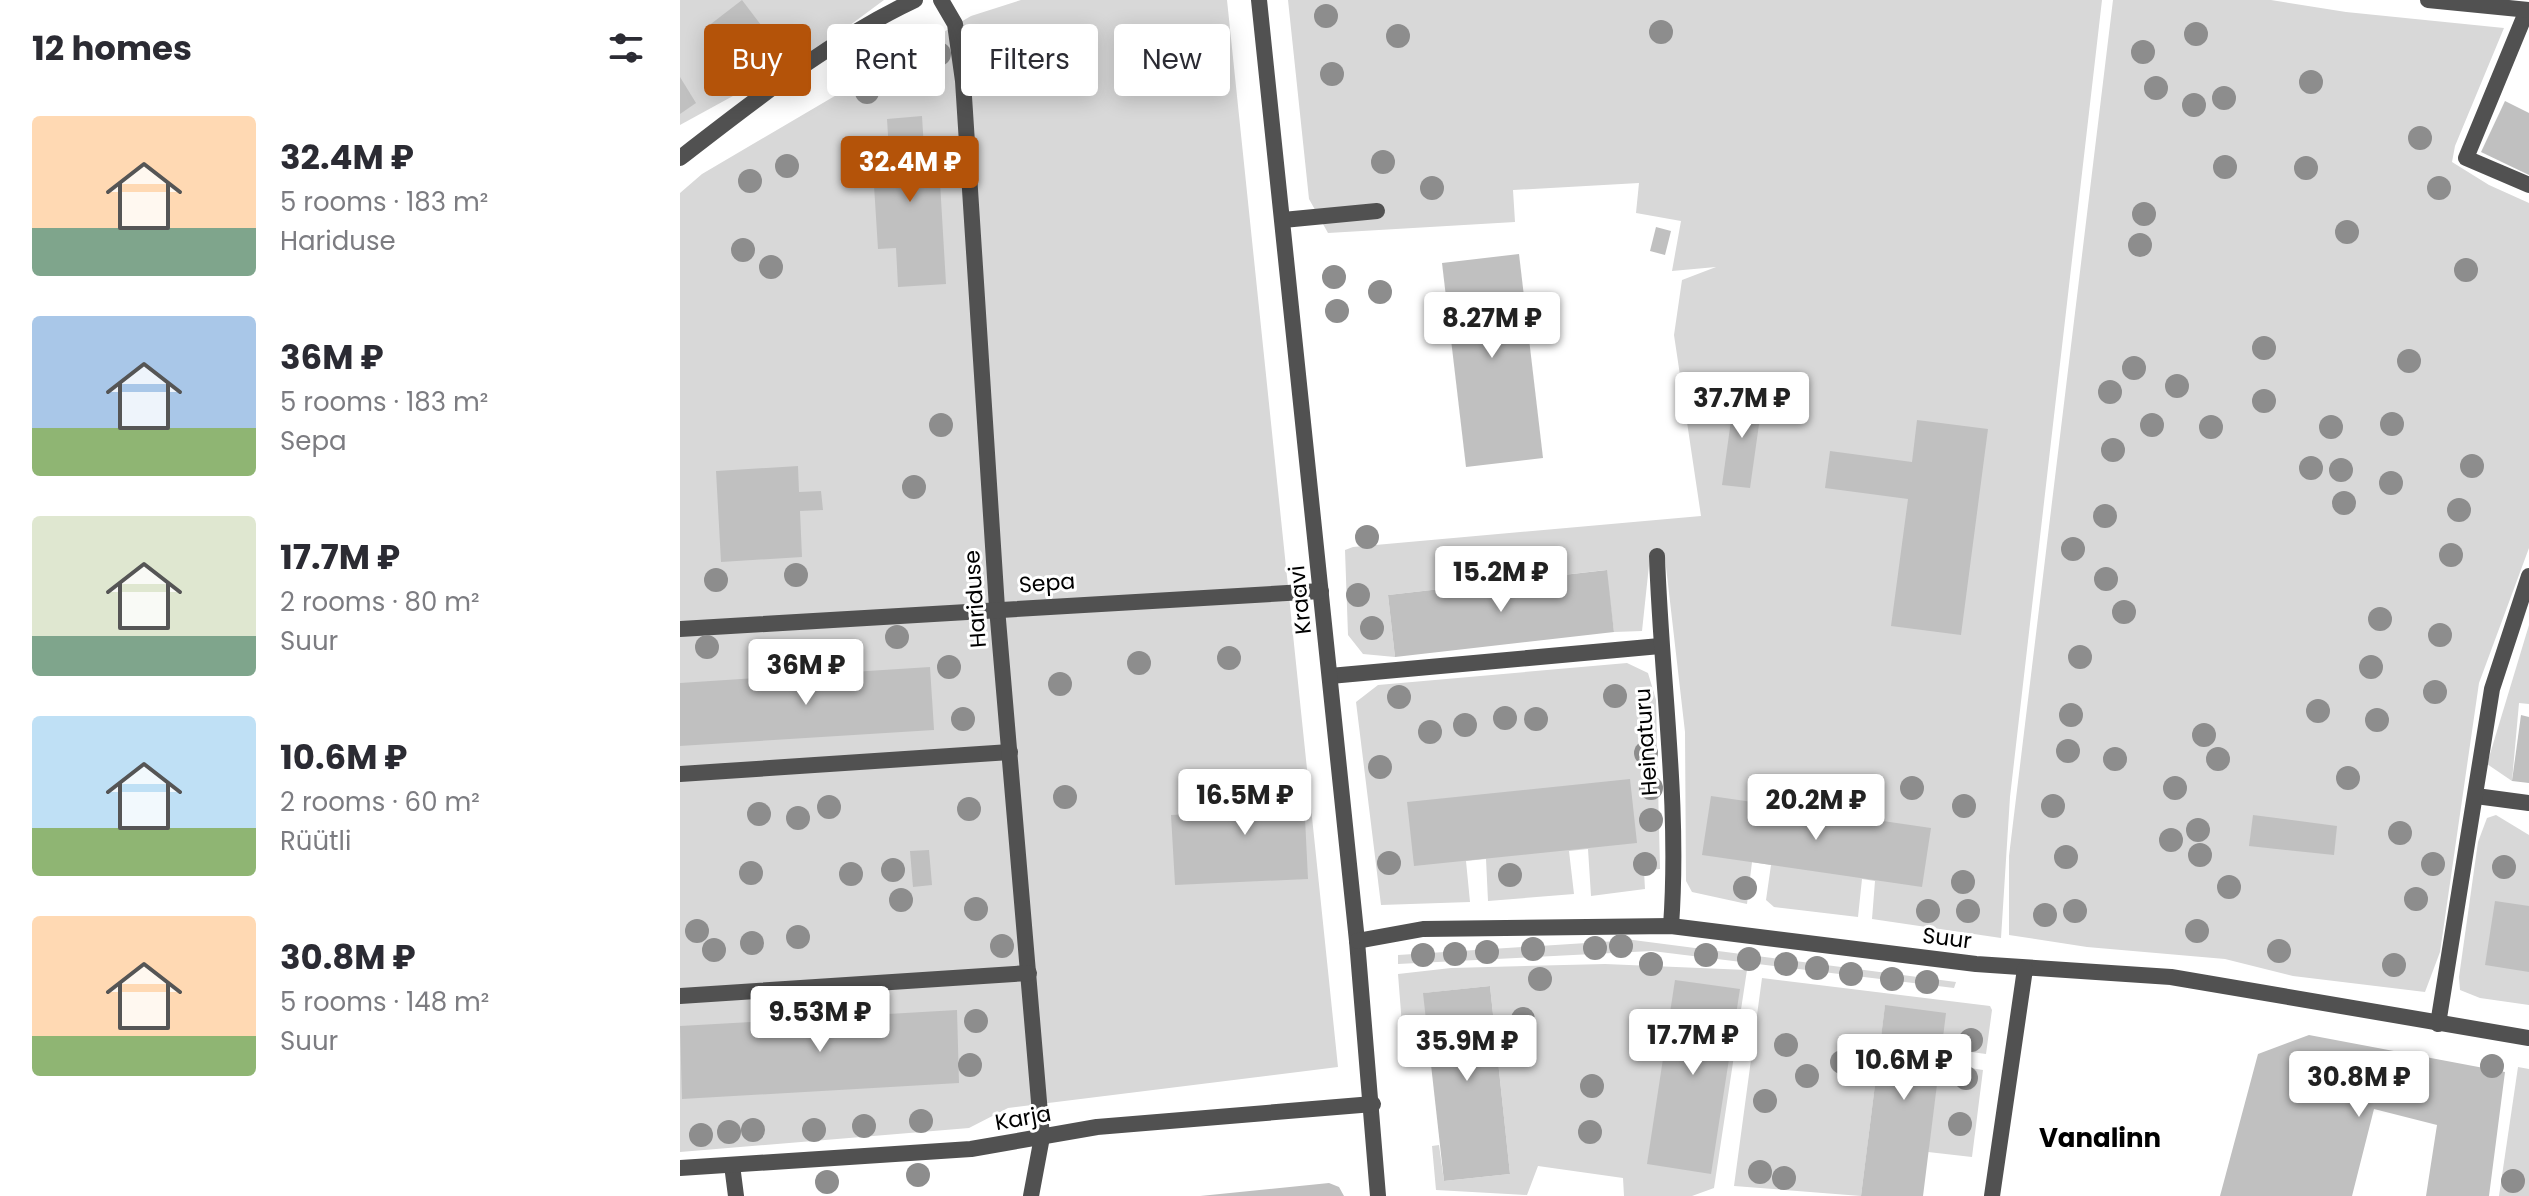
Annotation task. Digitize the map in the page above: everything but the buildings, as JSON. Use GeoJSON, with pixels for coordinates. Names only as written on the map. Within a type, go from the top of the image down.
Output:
{"type":"FeatureCollection","features":[{"type":"Feature","properties":{"kind":"street"},"geometry":{"type":"LineString","coordinates":[[680,158],[771,88],[886,14],[915,0]]}},
{"type":"Feature","properties":{"kind":"street","name":"Hariduse"},"geometry":{"type":"LineString","coordinates":[[941,0],[955,24],[963,81],[997,608],[1042,1137],[1031,1196]]}},
{"type":"Feature","properties":{"kind":"street","name":"Kraavi"},"geometry":{"type":"LineString","coordinates":[[1259,0],[1357,941],[1373,1104],[1378,1196]]}},
{"type":"Feature","properties":{"kind":"street"},"geometry":{"type":"LineString","coordinates":[[2428,0],[2528,10],[2466,158],[2529,185]]}},
{"type":"Feature","properties":{"kind":"street"},"geometry":{"type":"LineString","coordinates":[[1283,220],[1377,211]]}},
{"type":"Feature","properties":{"kind":"street","name":"Heinaturu"},"geometry":{"type":"LineString","coordinates":[[1657,556],[1660,646],[1671,751],[1671,926]]}},
{"type":"Feature","properties":{"kind":"street"},"geometry":{"type":"LineString","coordinates":[[2438,1024],[2492,689],[2524,608],[2529,576]]}},
{"type":"Feature","properties":{"kind":"street","name":"Sepa"},"geometry":{"type":"LineString","coordinates":[[680,629],[1321,591]]}},
{"type":"Feature","properties":{"kind":"street"},"geometry":{"type":"LineString","coordinates":[[1330,676],[1660,646]]}},
{"type":"Feature","properties":{"kind":"street"},"geometry":{"type":"LineString","coordinates":[[680,774],[1010,752]]}},
{"type":"Feature","properties":{"kind":"street"},"geometry":{"type":"LineString","coordinates":[[2476,796],[2529,803]]}},
{"type":"Feature","properties":{"kind":"street","name":"Suur"},"geometry":{"type":"LineString","coordinates":[[1357,941],[1423,929],[1671,926],[2025,969],[2115,973],[2220,984],[2529,1038]]}},
{"type":"Feature","properties":{"kind":"street"},"geometry":{"type":"LineString","coordinates":[[1992,1196],[2025,969]]}},
{"type":"Feature","properties":{"kind":"street"},"geometry":{"type":"LineString","coordinates":[[680,996],[1029,973]]}},
{"type":"Feature","properties":{"kind":"street","name":"Karja"},"geometry":{"type":"LineString","coordinates":[[680,1168],[971,1149],[1097,1127],[1373,1104]]}},
{"type":"Feature","properties":{"kind":"street"},"geometry":{"type":"LineString","coordinates":[[732,1165],[736,1196]]}},
{"type":"Feature","properties":{"kind":"shaded area"},"geometry":{"type":"Polygon","coordinates":[[[680,0],[884,0],[852,24],[827,24],[827,42],[811,53],[811,24],[704,24],[704,96],[733,96],[680,125],[680,0]]]}},
{"type":"Feature","properties":{"kind":"shaded area"},"geometry":{"type":"Polygon","coordinates":[[[1021,0],[1227,0],[1229,24],[1114,24],[1114,96],[1230,96],[1230,29],[1338,1067],[1008,1108],[969,1128],[680,1152],[680,193],[702,174],[835,96],[945,96],[945,31],[971,16],[1021,0]]]}},
{"type":"Feature","properties":{"kind":"shaded area"},"geometry":{"type":"Polygon","coordinates":[[[1288,0],[2102,0],[2010,797],[2001,938],[1872,919],[1875,881],[1862,879],[1858,917],[1774,907],[1766,900],[1771,865],[1752,862],[1747,904],[1692,892],[1686,881],[1685,732],[1665,558],[1650,556],[1642,631],[1614,632],[1606,570],[1388,595],[1395,657],[1363,654],[1348,635],[1345,550],[1353,547],[1701,516],[1674,335],[1682,280],[1716,267],[1672,271],[1681,221],[1636,213],[1639,183],[1513,190],[1515,222],[1328,233],[1309,199],[1288,0]]]}},
{"type":"Feature","properties":{"kind":"shaded area"},"geometry":{"type":"Polygon","coordinates":[[[2113,0],[2271,0],[2346,12],[2504,28],[2455,146],[2452,162],[2489,185],[2529,203],[2529,548],[2479,683],[2440,952],[2425,992],[2293,976],[2225,959],[2087,947],[2009,935],[2009,856],[2113,0]]]}},
{"type":"Feature","properties":{"kind":"shaded area"},"geometry":{"type":"Polygon","coordinates":[[[2529,625],[2529,704],[2519,703],[2512,781],[2487,764],[2529,625]]]}},
{"type":"Feature","properties":{"kind":"shaded area"},"geometry":{"type":"Polygon","coordinates":[[[1627,663],[1648,673],[1656,700],[1660,869],[1644,871],[1645,889],[1591,896],[1588,849],[1569,851],[1574,894],[1488,901],[1486,859],[1466,861],[1470,902],[1381,905],[1356,702],[1378,685],[1627,663]]]}},
{"type":"Feature","properties":{"kind":"shaded area"},"geometry":{"type":"Polygon","coordinates":[[[2496,815],[2529,835],[2529,1005],[2480,998],[2460,990],[2459,977],[2478,842],[2487,818],[2496,815]]]}},
{"type":"Feature","properties":{"kind":"shaded area"},"geometry":{"type":"Polygon","coordinates":[[[1633,940],[1956,982],[1954,988],[1652,951],[1398,964],[1398,955],[1633,940]]]}},
{"type":"Feature","properties":{"kind":"shaded area"},"geometry":{"type":"Polygon","coordinates":[[[1605,964],[1747,970],[1714,1188],[1692,1196],[1624,1196],[1623,1178],[1538,1166],[1527,1195],[1436,1190],[1432,1146],[1439,1145],[1444,1181],[1510,1174],[1490,986],[1424,993],[1427,1023],[1402,1025],[1398,974],[1451,968],[1605,964]]]}},
{"type":"Feature","properties":{"kind":"shaded area"},"geometry":{"type":"Polygon","coordinates":[[[1762,978],[1990,1006],[1992,1010],[1986,1054],[1941,1048],[1885,1006],[1861,1196],[1734,1186],[1762,978]]]}},
{"type":"Feature","properties":{"kind":"shaded area"},"geometry":{"type":"Polygon","coordinates":[[[1939,1063],[1983,1070],[1972,1157],[1928,1152],[1939,1063]]]}},
{"type":"Feature","properties":{"kind":"shaded area"},"geometry":{"type":"Polygon","coordinates":[[[2518,1067],[2529,1069],[2529,1196],[2499,1196],[2518,1067]]]}},
{"type":"Feature","properties":{"kind":"district","name":"Vanalinn"},"geometry":{"type":"Point","coordinates":[2100,1138]}}]}
